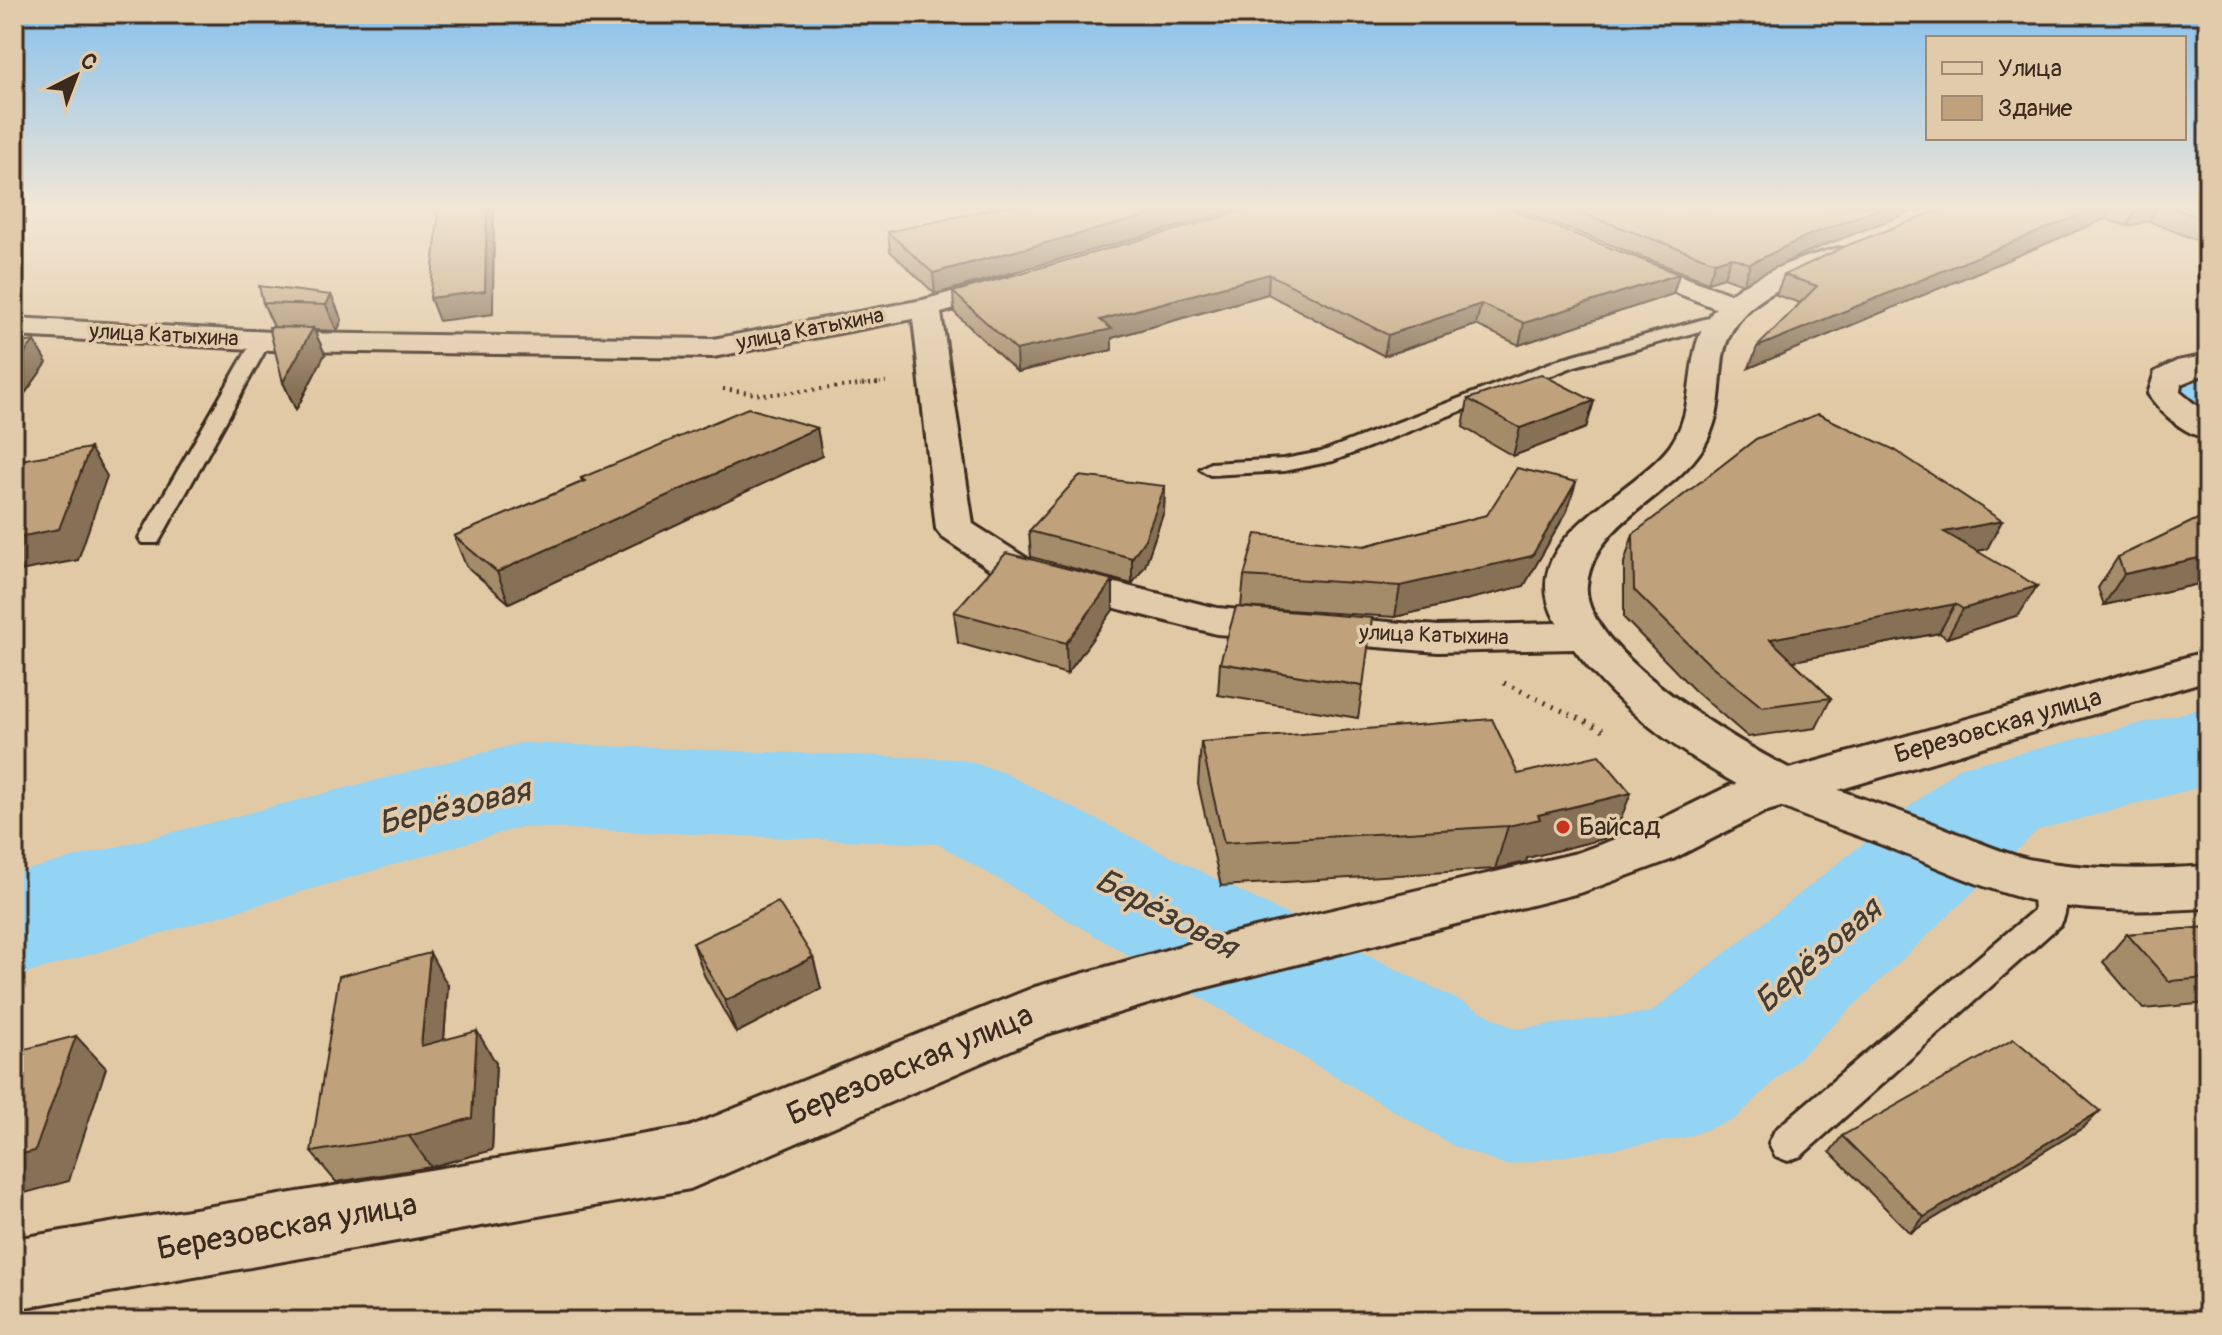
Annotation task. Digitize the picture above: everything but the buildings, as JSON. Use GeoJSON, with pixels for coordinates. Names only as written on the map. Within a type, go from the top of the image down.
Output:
{"type":"FeatureCollection","features":[{"type":"Feature","properties":{"kind":"street"},"geometry":{"type":"LineString","coordinates":[[1632,268],[1726,313]]}},
{"type":"Feature","properties":{"kind":"street"},"geometry":{"type":"LineString","coordinates":[[1808,268],[1768,285],[1726,313],[1708,350],[1707,393],[1701,423],[1682,453],[1652,483],[1598,524],[1572,555],[1566,591],[1584,636],[1635,690],[1701,740],[1789,789],[2035,881],[2120,893],[2208,887]]}},
{"type":"Feature","properties":{"kind":"street"},"geometry":{"type":"LineString","coordinates":[[926,308],[1031,278]]}},
{"type":"Feature","properties":{"kind":"street","name":"улица Катыхина"},"geometry":{"type":"LineString","coordinates":[[14,327],[262,340],[713,348],[926,308],[955,529],[1020,572],[1217,621],[1438,639],[1584,636]]}},
{"type":"Feature","properties":{"kind":"street"},"geometry":{"type":"LineString","coordinates":[[2208,364],[2188,368],[2166,379],[2164,394],[2183,414],[2208,429]]}},
{"type":"Feature","properties":{"kind":"street","name":"Березовская улица"},"geometry":{"type":"LineString","coordinates":[[14,1274],[690,1158],[1035,1012],[1195,966],[1583,872],[1655,845],[1747,799],[2208,665]]}},
{"type":"Feature","properties":{"kind":"lane"},"geometry":{"type":"LineString","coordinates":[[1210,469],[1284,465],[1326,457],[1569,362],[1726,313]]}},
{"type":"Feature","properties":{"kind":"lane"},"geometry":{"type":"LineString","coordinates":[[150,538],[262,340]]}},
{"type":"Feature","properties":{"kind":"lane"},"geometry":{"type":"LineString","coordinates":[[1788,1143],[2050,915],[2035,881]]}},
{"type":"Feature","properties":{"kind":"waterway","name":"Берёзовая"},"geometry":{"type":"LineString","coordinates":[[2208,396],[2199,400],[2208,405]]}},
{"type":"Feature","properties":{"kind":"waterway","name":"Берёзовая"},"geometry":{"type":"LineString","coordinates":[[14,925],[521,785],[960,802],[1506,1098],[1684,1073],[1999,798],[2208,746]]}},
{"type":"Feature","properties":{"kind":"place","name":"Байсад"},"geometry":{"type":"Point","coordinates":[1563,827]}}]}
